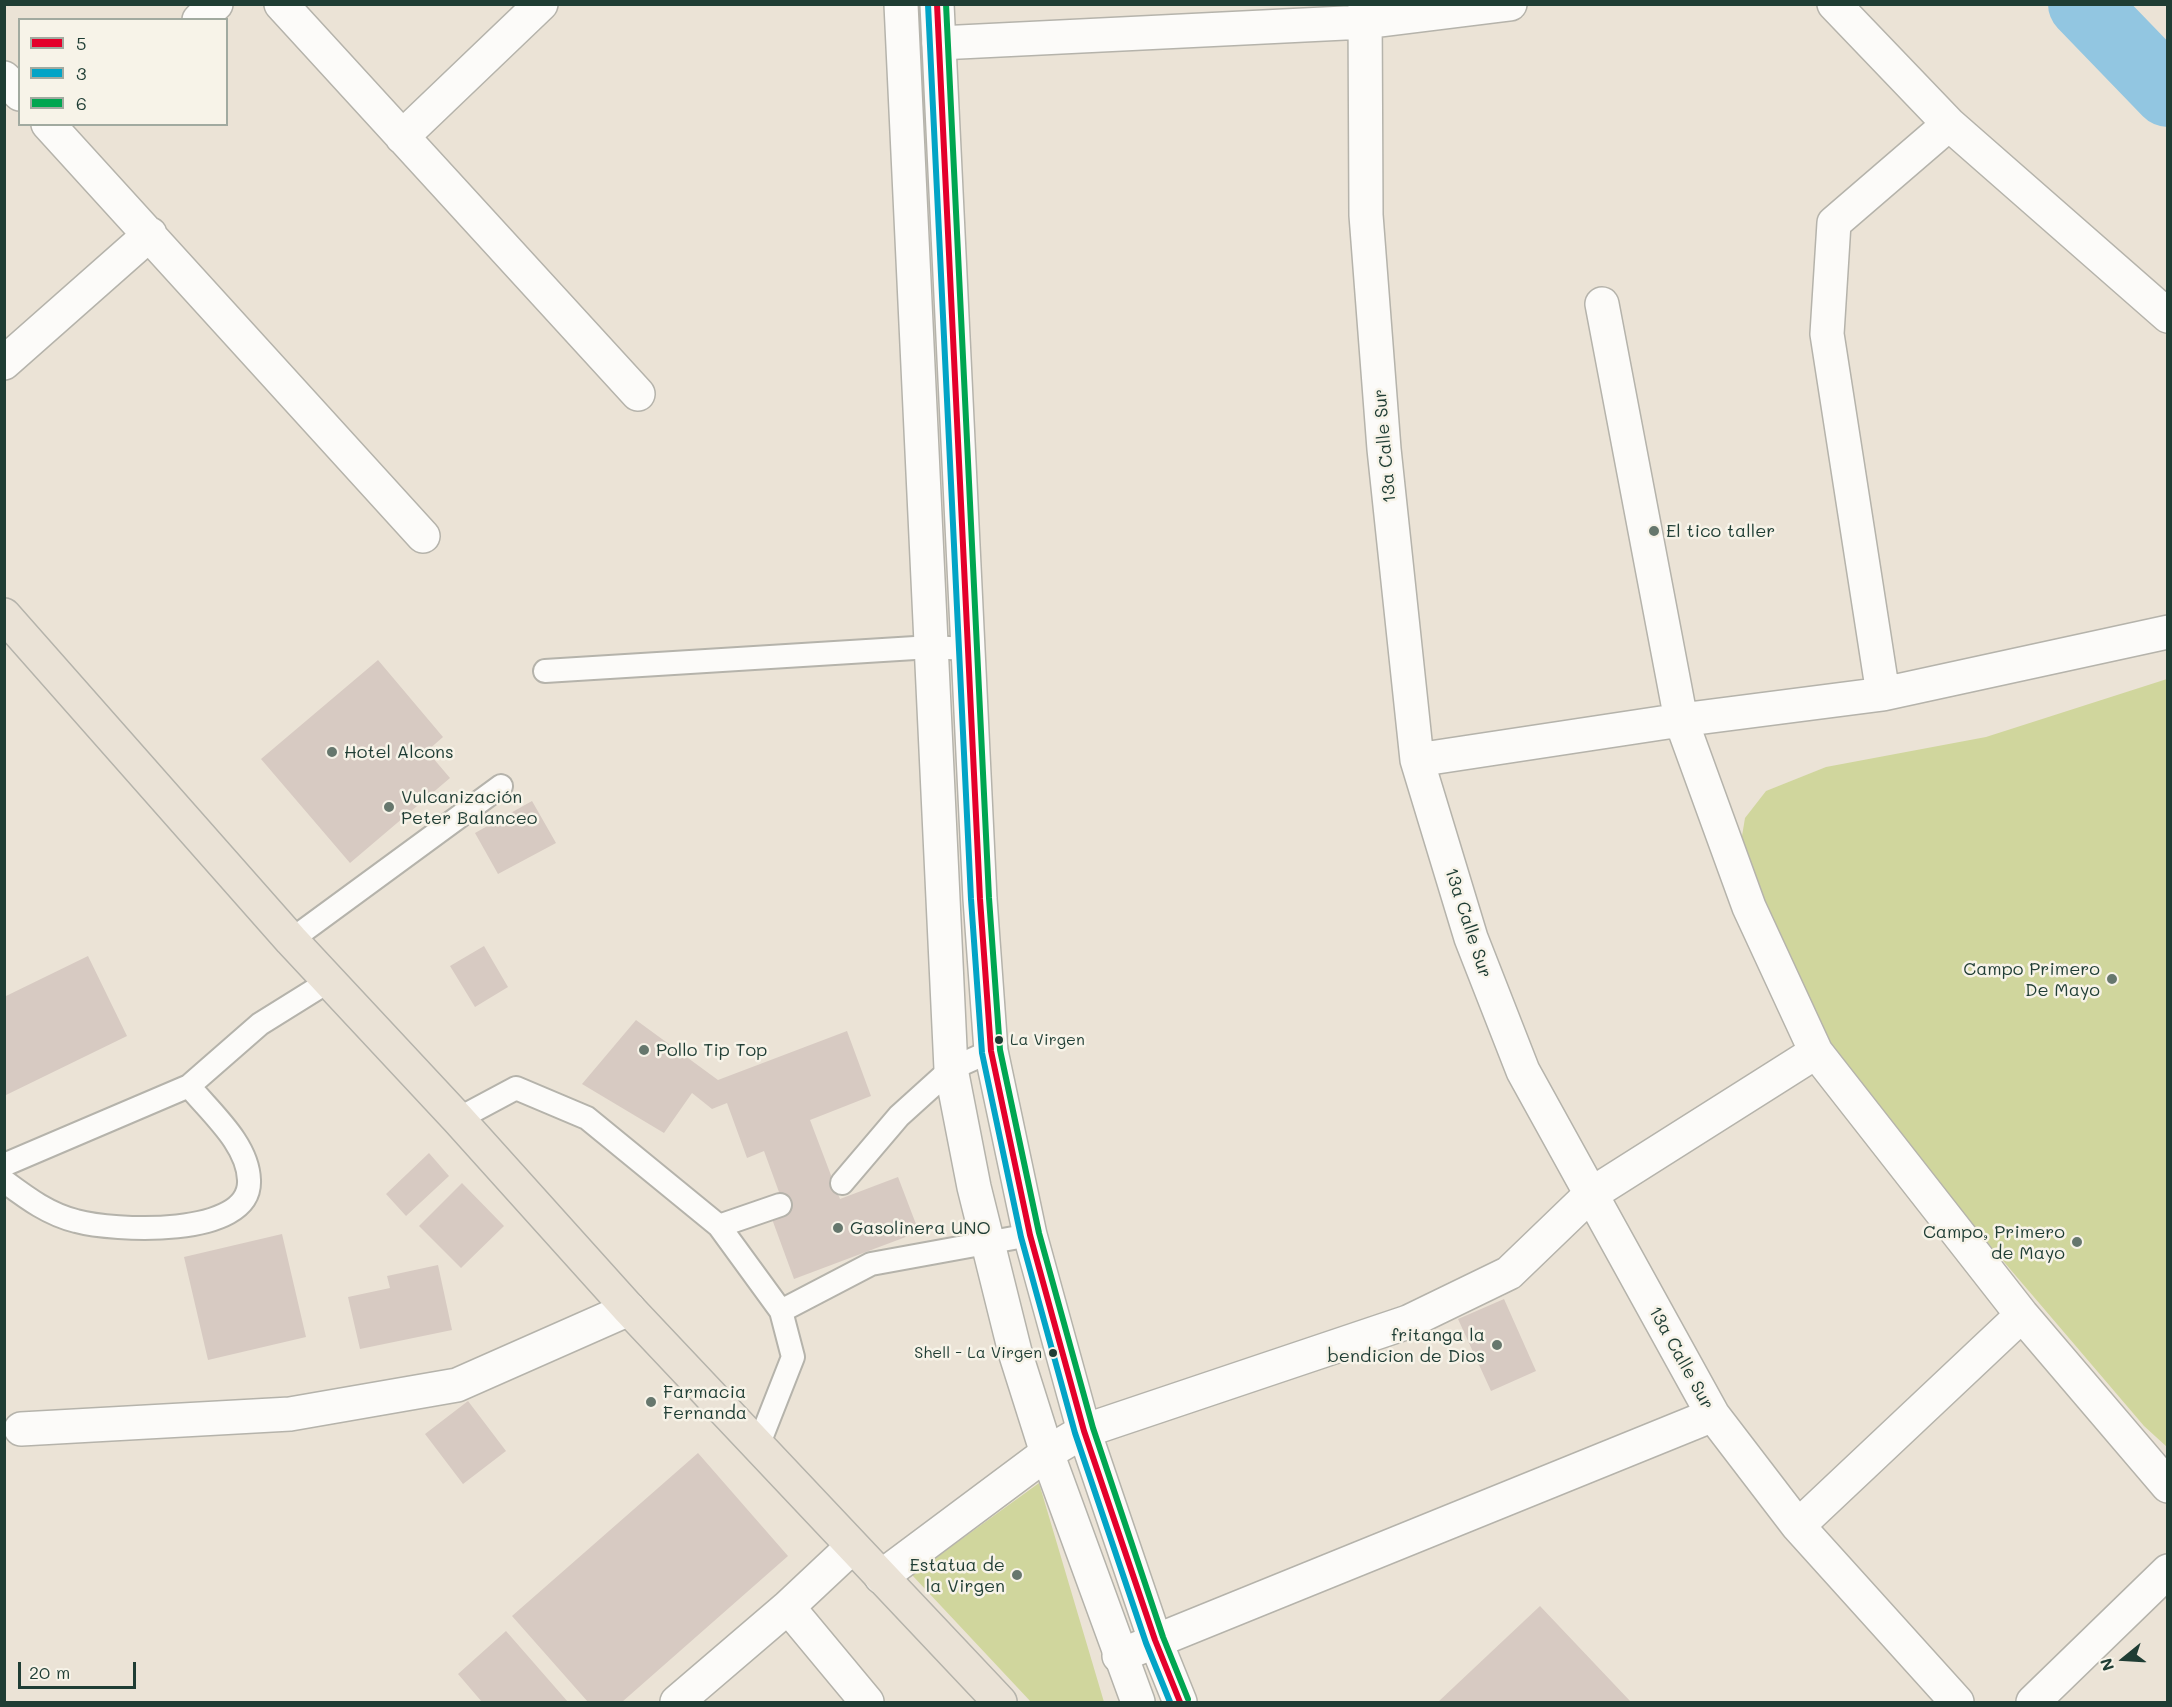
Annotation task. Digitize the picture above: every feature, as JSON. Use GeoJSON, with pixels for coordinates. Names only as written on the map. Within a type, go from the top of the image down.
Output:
{"type":"FeatureCollection","features":[{"type":"Feature","properties":{"kind":"main road"},"geometry":{"type":"LineString","coordinates":[[4,615],[328,981],[458,1119],[629,1309],[1000,1702]]}},
{"type":"Feature","properties":{"kind":"street"},"geometry":{"type":"LineString","coordinates":[[201,18],[216,4]]}},
{"type":"Feature","properties":{"kind":"street"},"geometry":{"type":"LineString","coordinates":[[281,4],[638,393]]}},
{"type":"Feature","properties":{"kind":"street"},"geometry":{"type":"LineString","coordinates":[[402,137],[541,4]]}},
{"type":"Feature","properties":{"kind":"street"},"geometry":{"type":"LineString","coordinates":[[901,4],[951,1069],[987,1245],[1015,1352],[1047,1453],[1119,1656],[1138,1702]]}},
{"type":"Feature","properties":{"kind":"street"},"geometry":{"type":"LineString","coordinates":[[937,4],[967,649],[980,898],[991,1051],[1030,1235],[1084,1431],[1155,1640],[1180,1702]]}},
{"type":"Feature","properties":{"kind":"street"},"geometry":{"type":"LineString","coordinates":[[939,43],[1510,4]]}},
{"type":"Feature","properties":{"kind":"street"},"geometry":{"type":"LineString","coordinates":[[1834,4],[1949,124],[2168,316]]}},
{"type":"Feature","properties":{"kind":"street","name":"13a Calle Sur"},"geometry":{"type":"LineString","coordinates":[[1365,13],[1366,215],[1384,449],[1418,760],[1471,938],[1522,1071],[1713,1415],[1798,1526],[1957,1702]]}},
{"type":"Feature","properties":{"kind":"street"},"geometry":{"type":"LineString","coordinates":[[4,78],[18,92]]}},
{"type":"Feature","properties":{"kind":"street"},"geometry":{"type":"LineString","coordinates":[[1882,694],[1827,334],[1834,223],[1949,124]]}},
{"type":"Feature","properties":{"kind":"street"},"geometry":{"type":"LineString","coordinates":[[62,129],[150,234],[423,536]]}},
{"type":"Feature","properties":{"kind":"street"},"geometry":{"type":"LineString","coordinates":[[4,363],[150,234]]}},
{"type":"Feature","properties":{"kind":"street"},"geometry":{"type":"LineString","coordinates":[[1602,304],[1681,720],[1749,906],[1816,1052],[2022,1315],[2168,1486]]}},
{"type":"Feature","properties":{"kind":"street"},"geometry":{"type":"LineString","coordinates":[[1418,760],[1681,720],[1882,694],[2168,632]]}},
{"type":"Feature","properties":{"kind":"street"},"geometry":{"type":"LineString","coordinates":[[880,1577],[1047,1453],[1084,1431],[1408,1322],[1509,1273],[1590,1195],[1816,1052]]}},
{"type":"Feature","properties":{"kind":"street"},"geometry":{"type":"LineString","coordinates":[[21,1429],[290,1414],[457,1385],[629,1309]]}},
{"type":"Feature","properties":{"kind":"street"},"geometry":{"type":"LineString","coordinates":[[1798,1526],[2022,1315]]}},
{"type":"Feature","properties":{"kind":"street"},"geometry":{"type":"LineString","coordinates":[[1119,1656],[1713,1415]]}},
{"type":"Feature","properties":{"kind":"street"},"geometry":{"type":"LineString","coordinates":[[676,1702],[788,1607],[852,1547]]}},
{"type":"Feature","properties":{"kind":"street"},"geometry":{"type":"LineString","coordinates":[[2033,1702],[2168,1571]]}},
{"type":"Feature","properties":{"kind":"street"},"geometry":{"type":"LineString","coordinates":[[788,1607],[867,1702]]}},
{"type":"Feature","properties":{"kind":"lane"},"geometry":{"type":"LineString","coordinates":[[545,671],[930,647],[967,649]]}},
{"type":"Feature","properties":{"kind":"lane"},"geometry":{"type":"LineString","coordinates":[[291,940],[501,786]]}},
{"type":"Feature","properties":{"kind":"lane"},"geometry":{"type":"LineString","coordinates":[[4,1165],[189,1086],[260,1024],[328,981]]}},
{"type":"Feature","properties":{"kind":"lane"},"geometry":{"type":"LineString","coordinates":[[842,1183],[899,1116],[951,1069],[991,1051]]}},
{"type":"Feature","properties":{"kind":"lane"},"geometry":{"type":"LineString","coordinates":[[4,1181],[42,1209],[76,1221],[115,1228],[199,1225],[226,1216],[243,1202],[250,1182],[242,1151],[189,1086]]}},
{"type":"Feature","properties":{"kind":"lane"},"geometry":{"type":"LineString","coordinates":[[458,1119],[516,1089],[587,1118],[719,1226],[781,1311],[793,1357],[758,1446]]}},
{"type":"Feature","properties":{"kind":"lane"},"geometry":{"type":"LineString","coordinates":[[719,1226],[780,1205]]}},
{"type":"Feature","properties":{"kind":"lane"},"geometry":{"type":"LineString","coordinates":[[781,1311],[871,1264],[987,1245],[1030,1235]]}},
{"type":"Feature","properties":{"kind":"green space","name":"Campo, Primero de Mayo"},"geometry":{"type":"Polygon","coordinates":[[[2167,679],[2167,1447],[2144,1426],[1830,1058],[1739,854],[1745,818],[1766,791],[1826,767],[1986,737],[2167,679]]]}},
{"type":"Feature","properties":{"kind":"green space"},"geometry":{"type":"Polygon","coordinates":[[[1039,1483],[1104,1702],[1031,1702],[912,1575],[1039,1483]]]}},
{"type":"Feature","properties":{"kind":"building"},"geometry":{"type":"Polygon","coordinates":[[[378,660],[443,737],[427,751],[450,778],[350,863],[261,759],[378,660]]]}},
{"type":"Feature","properties":{"kind":"building"},"geometry":{"type":"Polygon","coordinates":[[[532,801],[556,843],[498,874],[475,833],[532,801]]]}},
{"type":"Feature","properties":{"kind":"building"},"geometry":{"type":"Polygon","coordinates":[[[484,946],[508,987],[475,1007],[450,966],[484,946]]]}},
{"type":"Feature","properties":{"kind":"building"},"geometry":{"type":"Polygon","coordinates":[[[88,956],[127,1036],[4,1096],[4,997],[88,956]]]}},
{"type":"Feature","properties":{"kind":"building"},"geometry":{"type":"Polygon","coordinates":[[[636,1020],[718,1080],[847,1031],[871,1096],[810,1120],[840,1199],[898,1177],[919,1232],[794,1279],[772,1219],[787,1214],[764,1151],[747,1158],[727,1103],[712,1109],[692,1093],[664,1133],[582,1084],[636,1020]]]}},
{"type":"Feature","properties":{"kind":"building"},"geometry":{"type":"Polygon","coordinates":[[[429,1153],[449,1176],[406,1216],[386,1194],[429,1153]]]}},
{"type":"Feature","properties":{"kind":"building"},"geometry":{"type":"Polygon","coordinates":[[[462,1183],[504,1226],[461,1268],[419,1226],[462,1183]]]}},
{"type":"Feature","properties":{"kind":"building"},"geometry":{"type":"Polygon","coordinates":[[[282,1234],[306,1337],[208,1360],[184,1257],[282,1234]]]}},
{"type":"Feature","properties":{"kind":"building"},"geometry":{"type":"Polygon","coordinates":[[[438,1265],[452,1330],[360,1349],[348,1297],[390,1288],[387,1276],[438,1265]]]}},
{"type":"Feature","properties":{"kind":"building","name":"fritanga la bendicion de Dios"},"geometry":{"type":"Polygon","coordinates":[[[1504,1299],[1536,1371],[1491,1391],[1458,1319],[1504,1299]]]}},
{"type":"Feature","properties":{"kind":"building"},"geometry":{"type":"Polygon","coordinates":[[[468,1401],[506,1451],[463,1484],[425,1434],[468,1401]]]}},
{"type":"Feature","properties":{"kind":"building"},"geometry":{"type":"Polygon","coordinates":[[[698,1453],[788,1556],[622,1702],[588,1702],[512,1616],[698,1453]]]}},
{"type":"Feature","properties":{"kind":"building"},"geometry":{"type":"Polygon","coordinates":[[[1540,1606],[1631,1702],[1438,1702],[1540,1606]]]}},
{"type":"Feature","properties":{"kind":"building"},"geometry":{"type":"Polygon","coordinates":[[[506,1631],[568,1702],[482,1702],[458,1674],[506,1631]]]}},
{"type":"Feature","properties":{"kind":"waterway"},"geometry":{"type":"LineString","coordinates":[[2083,4],[2168,92]]}},
{"type":"Feature","properties":{"kind":"transit line","name":"3"},"geometry":{"type":"LineString","coordinates":[[928,4],[971,899],[982,1053],[1021,1237],[1075,1433],[1146,1643],[1170,1702]]}},
{"type":"Feature","properties":{"kind":"transit line","name":"5"},"geometry":{"type":"LineString","coordinates":[[937,4],[980,899],[991,1051],[1030,1235],[1084,1431],[1155,1640],[1180,1702]]}},
{"type":"Feature","properties":{"kind":"transit line","name":"6"},"geometry":{"type":"LineString","coordinates":[[946,4],[989,898],[1000,1050],[1039,1233],[1093,1428],[1163,1637],[1188,1699]]}},
{"type":"Feature","properties":{"kind":"place","name":"El tico taller"},"geometry":{"type":"Point","coordinates":[1654,531]}},
{"type":"Feature","properties":{"kind":"place","name":"Hotel Alcons"},"geometry":{"type":"Point","coordinates":[332,752]}},
{"type":"Feature","properties":{"kind":"place","name":"Vulcanización Peter Balanceo"},"geometry":{"type":"Point","coordinates":[389,807]}},
{"type":"Feature","properties":{"kind":"place","name":"Campo Primero De Mayo"},"geometry":{"type":"Point","coordinates":[2112,979]}},
{"type":"Feature","properties":{"kind":"place","name":"La Virgen"},"geometry":{"type":"Point","coordinates":[999,1040]}},
{"type":"Feature","properties":{"kind":"place","name":"Pollo Tip Top"},"geometry":{"type":"Point","coordinates":[644,1050]}},
{"type":"Feature","properties":{"kind":"place","name":"Gasolinera UNO"},"geometry":{"type":"Point","coordinates":[838,1228]}},
{"type":"Feature","properties":{"kind":"place","name":"Campo, Primero de Mayo"},"geometry":{"type":"Point","coordinates":[2077,1242]}},
{"type":"Feature","properties":{"kind":"place","name":"fritanga la bendicion de Dios"},"geometry":{"type":"Point","coordinates":[1497,1345]}},
{"type":"Feature","properties":{"kind":"place","name":"Shell - La Virgen"},"geometry":{"type":"Point","coordinates":[1053,1353]}},
{"type":"Feature","properties":{"kind":"place","name":"Farmacia Fernanda"},"geometry":{"type":"Point","coordinates":[651,1402]}},
{"type":"Feature","properties":{"kind":"place","name":"Estatua de la Virgen"},"geometry":{"type":"Point","coordinates":[1017,1575]}}]}
